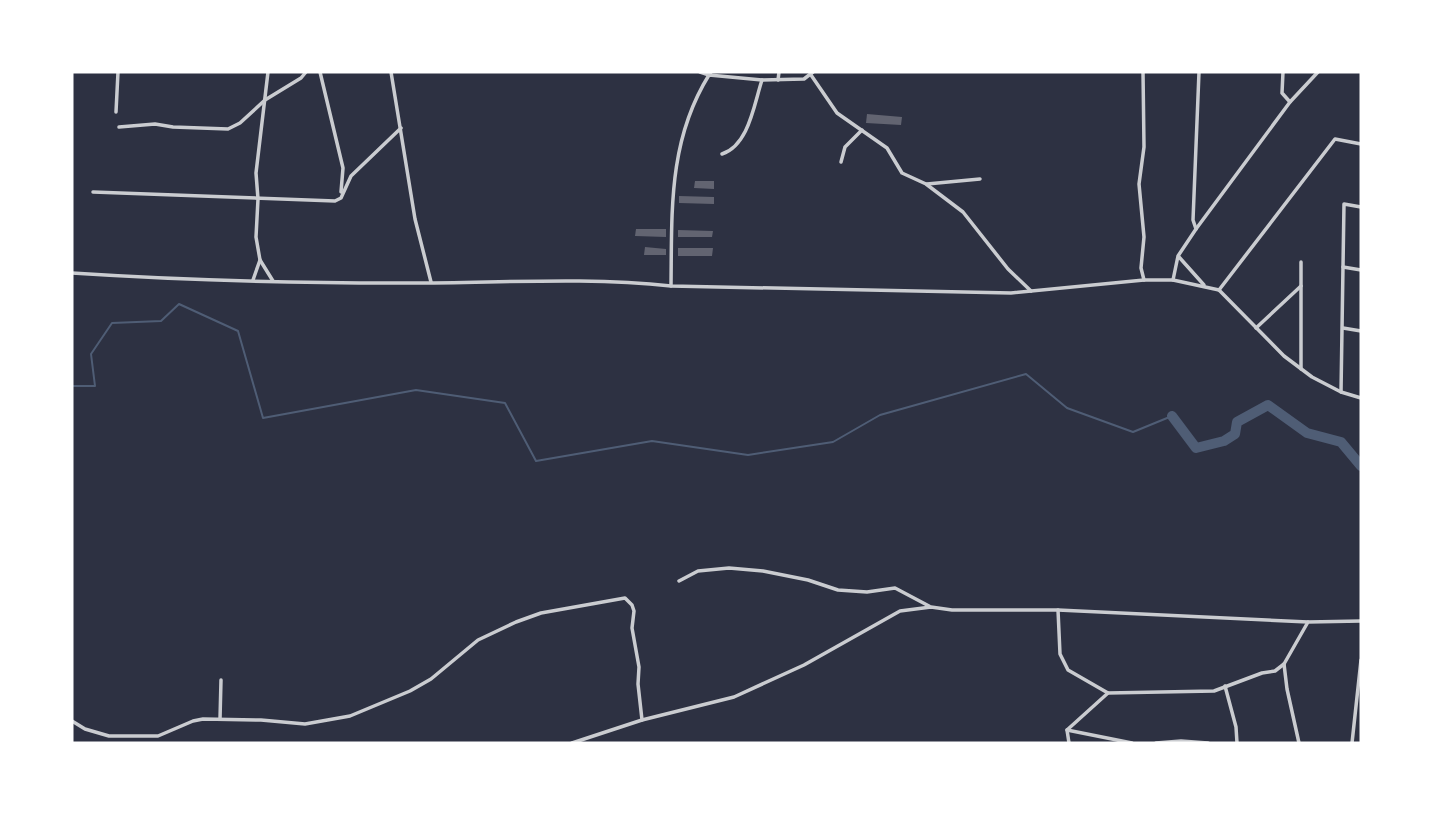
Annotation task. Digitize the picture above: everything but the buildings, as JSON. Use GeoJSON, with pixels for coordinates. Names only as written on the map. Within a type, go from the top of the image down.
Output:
{"type":"FeatureCollection","features":[{"type":"Feature","properties":{"kind":"street"},"geometry":{"type":"LineString","coordinates":[[116,112],[118,72]]}},
{"type":"Feature","properties":{"kind":"street"},"geometry":{"type":"LineString","coordinates":[[268,72],[256,173],[256,237],[260,260],[272,281]]}},
{"type":"Feature","properties":{"kind":"street"},"geometry":{"type":"LineString","coordinates":[[118,127],[155,124],[228,129],[240,123],[265,100],[301,78],[306,72]]}},
{"type":"Feature","properties":{"kind":"street"},"geometry":{"type":"LineString","coordinates":[[320,72],[344,168],[341,198]]}},
{"type":"Feature","properties":{"kind":"street"},"geometry":{"type":"LineString","coordinates":[[391,72],[415,219],[431,282]]}},
{"type":"Feature","properties":{"kind":"street"},"geometry":{"type":"LineString","coordinates":[[700,72],[762,80],[804,79],[812,73],[837,113],[887,148],[902,173],[926,184],[963,212],[1008,269],[1031,291]]}},
{"type":"Feature","properties":{"kind":"street"},"geometry":{"type":"LineString","coordinates":[[778,79],[779,72]]}},
{"type":"Feature","properties":{"kind":"street"},"geometry":{"type":"LineString","coordinates":[[1143,72],[1144,147],[1139,184],[1144,237],[1141,268],[1144,280]]}},
{"type":"Feature","properties":{"kind":"street"},"geometry":{"type":"LineString","coordinates":[[1196,229],[1193,220],[1199,72]]}},
{"type":"Feature","properties":{"kind":"street"},"geometry":{"type":"LineString","coordinates":[[1283,72],[1282,93],[1290,102]]}},
{"type":"Feature","properties":{"kind":"street"},"geometry":{"type":"LineString","coordinates":[[1173,280],[1178,256],[1196,229],[1290,102],[1318,72]]}},
{"type":"Feature","properties":{"kind":"street"},"geometry":{"type":"LineString","coordinates":[[671,286],[673,179],[694,100],[710,74]]}},
{"type":"Feature","properties":{"kind":"street"},"geometry":{"type":"LineString","coordinates":[[722,153],[733,148],[746,130],[762,80]]}},
{"type":"Feature","properties":{"kind":"street"},"geometry":{"type":"LineString","coordinates":[[93,192],[335,201],[341,198],[351,176],[401,128]]}},
{"type":"Feature","properties":{"kind":"street"},"geometry":{"type":"LineString","coordinates":[[841,162],[845,147],[862,129]]}},
{"type":"Feature","properties":{"kind":"street"},"geometry":{"type":"LineString","coordinates":[[1219,290],[1335,139],[1361,144]]}},
{"type":"Feature","properties":{"kind":"street"},"geometry":{"type":"LineString","coordinates":[[926,184],[980,178]]}},
{"type":"Feature","properties":{"kind":"street"},"geometry":{"type":"LineString","coordinates":[[1341,391],[1344,204],[1361,207]]}},
{"type":"Feature","properties":{"kind":"street"},"geometry":{"type":"LineString","coordinates":[[1178,256],[1205,287]]}},
{"type":"Feature","properties":{"kind":"street"},"geometry":{"type":"LineString","coordinates":[[253,280],[260,260]]}},
{"type":"Feature","properties":{"kind":"street"},"geometry":{"type":"LineString","coordinates":[[1301,262],[1301,369]]}},
{"type":"Feature","properties":{"kind":"street"},"geometry":{"type":"LineString","coordinates":[[1343,267],[1361,270]]}},
{"type":"Feature","properties":{"kind":"street"},"geometry":{"type":"LineString","coordinates":[[72,273],[137,278],[272,281],[626,281],[671,286],[1011,293],[1144,280],[1173,280],[1219,290],[1284,356],[1301,369],[1341,391],[1361,398]]}},
{"type":"Feature","properties":{"kind":"street"},"geometry":{"type":"LineString","coordinates":[[1256,328],[1301,286]]}},
{"type":"Feature","properties":{"kind":"street"},"geometry":{"type":"LineString","coordinates":[[1342,328],[1361,331]]}},
{"type":"Feature","properties":{"kind":"street"},"geometry":{"type":"LineString","coordinates":[[679,581],[698,571],[729,568],[751,570],[808,580],[838,590],[867,592],[895,588],[931,607]]}},
{"type":"Feature","properties":{"kind":"street"},"geometry":{"type":"LineString","coordinates":[[72,721],[95,733],[158,736],[192,721],[219,719],[306,724],[360,713],[431,679],[478,640],[516,622],[541,612],[625,598],[634,611],[632,628],[639,667],[642,720]]}},
{"type":"Feature","properties":{"kind":"street"},"geometry":{"type":"LineString","coordinates":[[572,743],[642,720],[734,697],[804,665],[900,611],[931,607],[952,610],[1058,611],[1308,622],[1361,621]]}},
{"type":"Feature","properties":{"kind":"street"},"geometry":{"type":"LineString","coordinates":[[1058,611],[1060,654],[1068,670],[1108,694],[1204,692],[1275,671],[1284,664],[1308,622]]}},
{"type":"Feature","properties":{"kind":"street"},"geometry":{"type":"LineString","coordinates":[[1352,743],[1359,714],[1361,660]]}},
{"type":"Feature","properties":{"kind":"street"},"geometry":{"type":"LineString","coordinates":[[1284,664],[1299,743]]}},
{"type":"Feature","properties":{"kind":"street"},"geometry":{"type":"LineString","coordinates":[[219,719],[221,680]]}},
{"type":"Feature","properties":{"kind":"street"},"geometry":{"type":"LineString","coordinates":[[1225,686],[1236,727],[1237,743]]}},
{"type":"Feature","properties":{"kind":"street"},"geometry":{"type":"LineString","coordinates":[[1067,730],[1108,694]]}},
{"type":"Feature","properties":{"kind":"street"},"geometry":{"type":"LineString","coordinates":[[1067,730],[1069,743]]}},
{"type":"Feature","properties":{"kind":"street"},"geometry":{"type":"LineString","coordinates":[[1067,730],[1132,743]]}},
{"type":"Feature","properties":{"kind":"street"},"geometry":{"type":"LineString","coordinates":[[1156,743],[1208,743]]}},
{"type":"Feature","properties":{"kind":"waterway"},"geometry":{"type":"LineString","coordinates":[[72,386],[95,386],[91,354],[112,323],[161,321],[179,304],[238,331],[263,418],[416,390],[505,403],[536,461],[652,441],[748,455],[833,442],[880,415],[1026,374],[1067,408],[1133,432],[1172,416]]}},
{"type":"Feature","properties":{"kind":"waterway"},"geometry":{"type":"LineString","coordinates":[[1172,416],[1196,448],[1224,441],[1235,434],[1237,422],[1268,405],[1307,433],[1341,442],[1361,466]]}}]}
